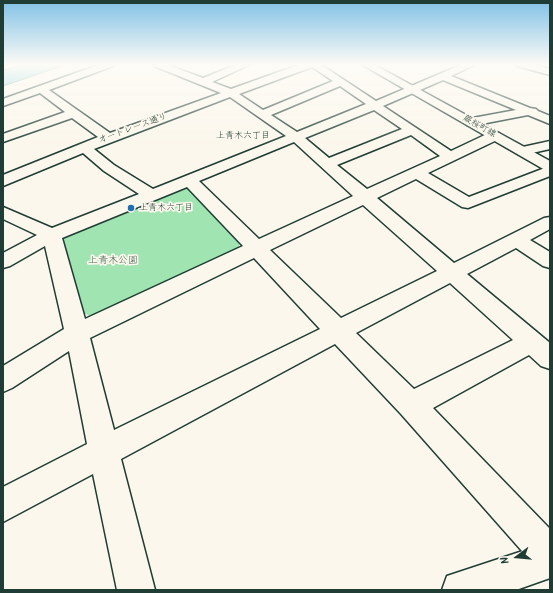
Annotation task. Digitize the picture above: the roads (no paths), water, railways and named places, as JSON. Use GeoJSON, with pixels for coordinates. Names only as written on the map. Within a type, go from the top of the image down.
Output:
{"type":"FeatureCollection","features":[{"type":"Feature","properties":{"kind":"street"},"geometry":{"type":"LineString","coordinates":[[3,103],[35,92]]}},
{"type":"Feature","properties":{"kind":"street"},"geometry":{"type":"LineString","coordinates":[[46,92],[108,138]]}},
{"type":"Feature","properties":{"kind":"street"},"geometry":{"type":"LineString","coordinates":[[228,92],[296,137],[541,350],[411,406]]}},
{"type":"Feature","properties":{"kind":"street","name":"オートレース通り"},"geometry":{"type":"LineString","coordinates":[[3,181],[84,147],[235,92]]}},
{"type":"Feature","properties":{"kind":"street"},"geometry":{"type":"LineString","coordinates":[[262,114],[316,92]]}},
{"type":"Feature","properties":{"kind":"street"},"geometry":{"type":"LineString","coordinates":[[355,92],[450,156]]}},
{"type":"Feature","properties":{"kind":"street"},"geometry":{"type":"LineString","coordinates":[[3,261],[52,235],[408,92]]}},
{"type":"Feature","properties":{"kind":"street","name":"蕨桜町線"},"geometry":{"type":"LineString","coordinates":[[415,92],[550,167]]}},
{"type":"Feature","properties":{"kind":"street"},"geometry":{"type":"LineString","coordinates":[[482,92],[550,120]]}},
{"type":"Feature","properties":{"kind":"street"},"geometry":{"type":"LineString","coordinates":[[471,122],[550,107]]}},
{"type":"Feature","properties":{"kind":"street"},"geometry":{"type":"LineString","coordinates":[[3,138],[74,113]]}},
{"type":"Feature","properties":{"kind":"street"},"geometry":{"type":"LineString","coordinates":[[327,164],[412,130]]}},
{"type":"Feature","properties":{"kind":"street"},"geometry":{"type":"LineString","coordinates":[[3,380],[78,333],[494,136]]}},
{"type":"Feature","properties":{"kind":"street"},"geometry":{"type":"LineString","coordinates":[[523,151],[550,145]]}},
{"type":"Feature","properties":{"kind":"street"},"geometry":{"type":"LineString","coordinates":[[84,147],[110,168],[152,195]]}},
{"type":"Feature","properties":{"kind":"street"},"geometry":{"type":"LineString","coordinates":[[417,173],[468,203],[550,171]]}},
{"type":"Feature","properties":{"kind":"street"},"geometry":{"type":"LineString","coordinates":[[189,180],[255,250],[411,406],[550,555]]}},
{"type":"Feature","properties":{"kind":"street"},"geometry":{"type":"LineString","coordinates":[[3,212],[52,235],[78,333],[136,590]]}},
{"type":"Feature","properties":{"kind":"street"},"geometry":{"type":"LineString","coordinates":[[3,505],[550,222]]}},
{"type":"Feature","properties":{"kind":"street"},"geometry":{"type":"LineString","coordinates":[[516,239],[550,261]]}},
{"type":"Feature","properties":{"kind":"street"},"geometry":{"type":"LineString","coordinates":[[461,590],[550,560]]}},
{"type":"Feature","properties":{"kind":"place","name":"上青木六丁目"},"geometry":{"type":"Point","coordinates":[131,208]}},
{"type":"Feature","properties":{"kind":"district","name":"上青木六丁目"},"geometry":{"type":"Point","coordinates":[243,136]}},
{"type":"Feature","properties":{"kind":"park label","name":"上青木公園"},"geometry":{"type":"Point","coordinates":[113,261]}}]}
